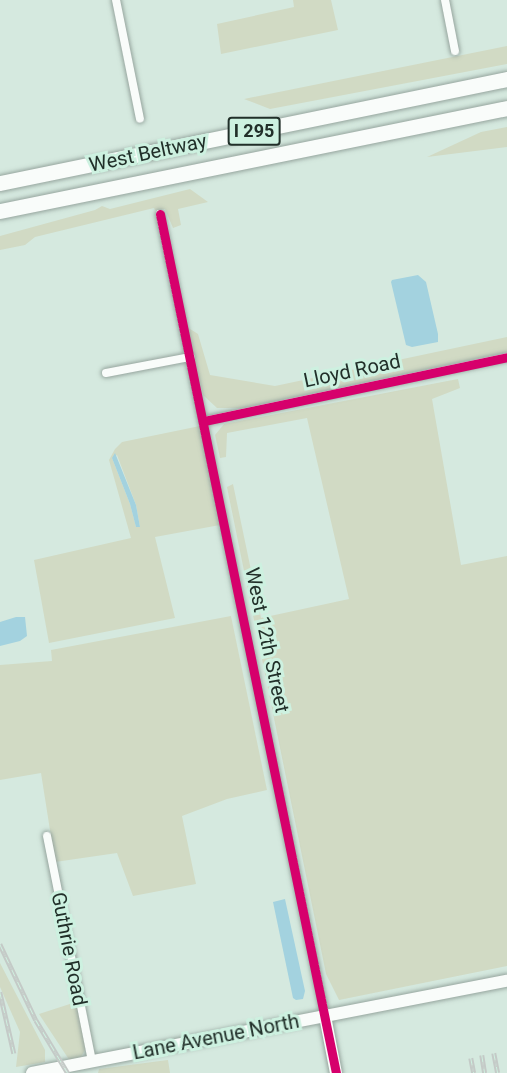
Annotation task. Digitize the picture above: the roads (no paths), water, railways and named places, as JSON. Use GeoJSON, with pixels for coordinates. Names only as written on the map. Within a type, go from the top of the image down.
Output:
{"type":"FeatureCollection","features":[{"type":"Feature","properties":{"kind":"highway","name":"West Beltway"},"geometry":{"type":"LineString","coordinates":[[0,183],[507,79]]}},
{"type":"Feature","properties":{"kind":"highway","name":"West Beltway"},"geometry":{"type":"LineString","coordinates":[[0,211],[507,108]]}},
{"type":"Feature","properties":{"kind":"main road","name":"Lane Avenue North"},"geometry":{"type":"LineString","coordinates":[[32,1073],[507,981]]}},
{"type":"Feature","properties":{"kind":"main road","name":"West 12th Street"},"geometry":{"type":"LineString","coordinates":[[325,1016],[336,1073]]}},
{"type":"Feature","properties":{"kind":"street"},"geometry":{"type":"LineString","coordinates":[[116,0],[140,119]]}},
{"type":"Feature","properties":{"kind":"street"},"geometry":{"type":"LineString","coordinates":[[445,0],[456,51]]}},
{"type":"Feature","properties":{"kind":"street","name":"West 12th Street"},"geometry":{"type":"LineString","coordinates":[[160,214],[325,1016]]}},
{"type":"Feature","properties":{"kind":"street"},"geometry":{"type":"LineString","coordinates":[[106,373],[190,357]]}},
{"type":"Feature","properties":{"kind":"street","name":"Lloyd Road"},"geometry":{"type":"LineString","coordinates":[[204,421],[507,357]]}},
{"type":"Feature","properties":{"kind":"street","name":"Guthrie Road"},"geometry":{"type":"LineString","coordinates":[[46,836],[92,1061]]}},
{"type":"Feature","properties":{"kind":"water"},"geometry":{"type":"Polygon","coordinates":[[[418,275],[426,282],[438,342],[412,347],[406,345],[391,282],[418,275]]]}},
{"type":"Feature","properties":{"kind":"water"},"geometry":{"type":"Polygon","coordinates":[[[115,453],[136,505],[140,527],[136,527],[130,504],[112,458],[115,453]]]}},
{"type":"Feature","properties":{"kind":"water"},"geometry":{"type":"Polygon","coordinates":[[[25,617],[27,636],[20,641],[0,646],[0,622],[25,617]]]}},
{"type":"Feature","properties":{"kind":"water"},"geometry":{"type":"Polygon","coordinates":[[[285,899],[305,991],[303,999],[293,998],[273,902],[285,899]]]}},
{"type":"Feature","properties":{"kind":"railway"},"geometry":{"type":"LineString","coordinates":[[0,944],[36,1020],[68,1073]]}},
{"type":"Feature","properties":{"kind":"railway"},"geometry":{"type":"LineString","coordinates":[[0,992],[14,1053]]}},
{"type":"Feature","properties":{"kind":"railway"},"geometry":{"type":"LineString","coordinates":[[494,1053],[498,1073]]}},
{"type":"Feature","properties":{"kind":"railway"},"geometry":{"type":"LineString","coordinates":[[482,1055],[485,1073]]}},
{"type":"Feature","properties":{"kind":"railway"},"geometry":{"type":"LineString","coordinates":[[471,1058],[474,1073]]}}]}
